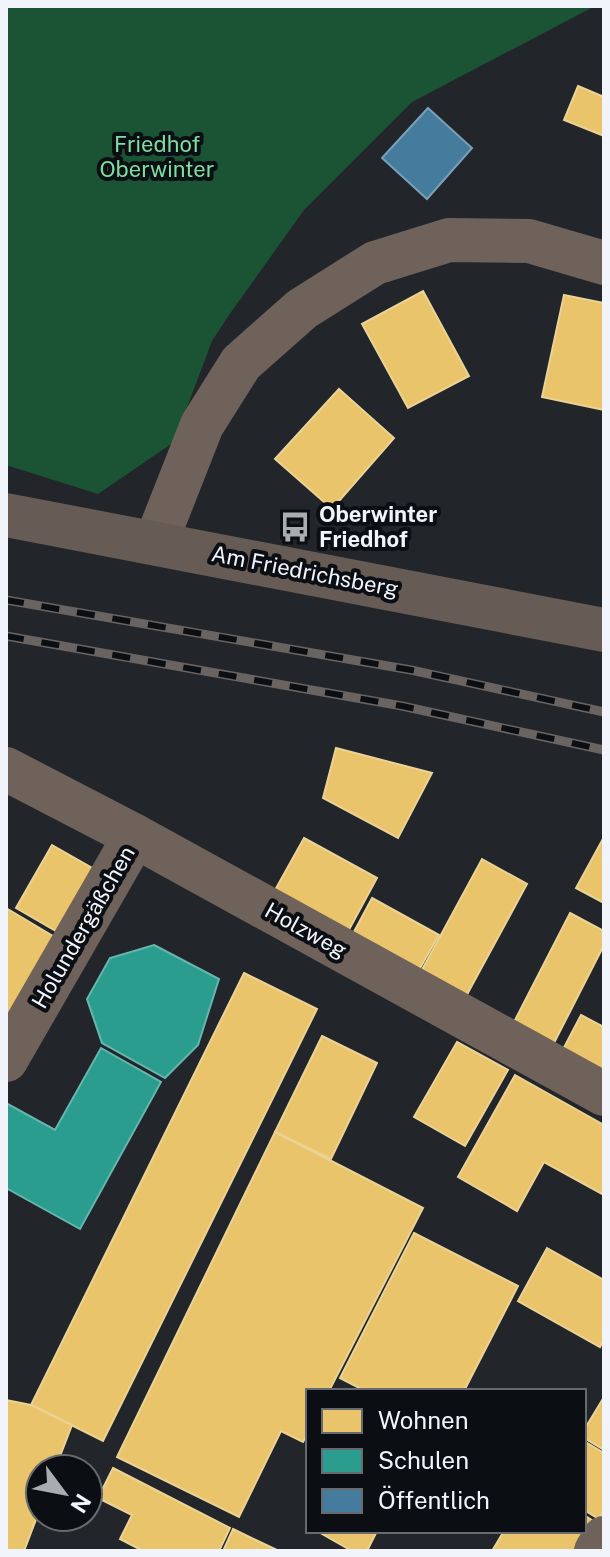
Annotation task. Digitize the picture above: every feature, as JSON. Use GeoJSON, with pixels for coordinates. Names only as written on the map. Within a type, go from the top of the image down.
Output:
{"type":"FeatureCollection","features":[{"type":"Feature","properties":{"kind":"street"},"geometry":{"type":"LineString","coordinates":[[156,542],[202,425],[241,363],[302,309],[338,286],[375,263],[449,240],[529,241],[604,263]]}},
{"type":"Feature","properties":{"kind":"street","name":"Am Friedrichsberg"},"geometry":{"type":"LineString","coordinates":[[6,515],[604,630]]}},
{"type":"Feature","properties":{"kind":"street","name":"Holzweg"},"geometry":{"type":"LineString","coordinates":[[6,769],[135,836],[604,1094]]}},
{"type":"Feature","properties":{"kind":"street","name":"Holundergäßchen"},"geometry":{"type":"LineString","coordinates":[[6,1060],[135,836]]}},
{"type":"Feature","properties":{"kind":"street"},"geometry":{"type":"LineString","coordinates":[[596,1551],[604,1538]]}},
{"type":"Feature","properties":{"kind":"green space","name":"Friedhof Oberwinter"},"geometry":{"type":"Polygon","coordinates":[[[6,6],[595,6],[412,102],[304,210],[229,315],[212,341],[174,442],[98,494],[6,465],[6,6]]]}},
{"type":"Feature","properties":{"kind":"building: Wohnen"},"geometry":{"type":"Polygon","coordinates":[[[578,86],[604,97],[604,136],[564,120],[578,86]]]}},
{"type":"Feature","properties":{"kind":"building: Wohnen"},"geometry":{"type":"Polygon","coordinates":[[[423,291],[469,376],[408,408],[362,324],[423,291]]]}},
{"type":"Feature","properties":{"kind":"building: Wohnen"},"geometry":{"type":"Polygon","coordinates":[[[564,295],[604,303],[604,410],[542,397],[564,295]]]}},
{"type":"Feature","properties":{"kind":"building: Wohnen"},"geometry":{"type":"Polygon","coordinates":[[[339,389],[394,438],[332,509],[275,459],[339,389]]]}},
{"type":"Feature","properties":{"kind":"building: Wohnen"},"geometry":{"type":"Polygon","coordinates":[[[336,748],[432,773],[398,838],[323,798],[336,748]]]}},
{"type":"Feature","properties":{"kind":"building: Wohnen"},"geometry":{"type":"Polygon","coordinates":[[[604,837],[604,903],[576,888],[604,837]]]}},
{"type":"Feature","properties":{"kind":"building: Wohnen"},"geometry":{"type":"Polygon","coordinates":[[[304,838],[377,878],[344,939],[270,899],[304,838]]]}},
{"type":"Feature","properties":{"kind":"building: Wohnen"},"geometry":{"type":"Polygon","coordinates":[[[52,845],[103,874],[66,937],[16,908],[52,845]]]}},
{"type":"Feature","properties":{"kind":"building: Wohnen"},"geometry":{"type":"Polygon","coordinates":[[[482,859],[527,884],[463,1002],[418,977],[482,859]]]}},
{"type":"Feature","properties":{"kind":"building: Wohnen"},"geometry":{"type":"Polygon","coordinates":[[[372,898],[439,935],[415,977],[349,941],[372,898]]]}},
{"type":"Feature","properties":{"kind":"building: Wohnen"},"geometry":{"type":"Polygon","coordinates":[[[6,908],[63,942],[6,1019],[6,908]]]}},
{"type":"Feature","properties":{"kind":"building: Wohnen"},"geometry":{"type":"Polygon","coordinates":[[[570,913],[604,931],[604,945],[553,1045],[513,1024],[570,913]]]}},
{"type":"Feature","properties":{"kind":"building: Wohnen"},"geometry":{"type":"Polygon","coordinates":[[[244,973],[317,1009],[103,1441],[31,1405],[244,973]]]}},
{"type":"Feature","properties":{"kind":"building: Wohnen"},"geometry":{"type":"Polygon","coordinates":[[[581,1015],[604,1027],[604,1081],[559,1057],[581,1015]]]}},
{"type":"Feature","properties":{"kind":"building: Wohnen"},"geometry":{"type":"Polygon","coordinates":[[[322,1036],[377,1063],[331,1159],[275,1132],[322,1036]]]}},
{"type":"Feature","properties":{"kind":"building: Wohnen"},"geometry":{"type":"Polygon","coordinates":[[[457,1042],[508,1070],[465,1146],[414,1117],[457,1042]]]}},
{"type":"Feature","properties":{"kind":"building: Wohnen"},"geometry":{"type":"Polygon","coordinates":[[[515,1075],[604,1125],[604,1195],[544,1162],[517,1211],[458,1177],[515,1075]]]}},
{"type":"Feature","properties":{"kind":"building: Wohnen"},"geometry":{"type":"Polygon","coordinates":[[[275,1132],[423,1208],[330,1389],[306,1389],[306,1437],[303,1442],[281,1431],[239,1517],[117,1457],[275,1132]]]}},
{"type":"Feature","properties":{"kind":"building: Wohnen"},"geometry":{"type":"Polygon","coordinates":[[[414,1233],[518,1286],[465,1389],[361,1389],[340,1378],[414,1233]]]}},
{"type":"Feature","properties":{"kind":"building: Wohnen"},"geometry":{"type":"Polygon","coordinates":[[[547,1248],[604,1280],[604,1339],[600,1347],[518,1301],[547,1248]]]}},
{"type":"Feature","properties":{"kind":"building: Wohnen"},"geometry":{"type":"Polygon","coordinates":[[[604,1397],[604,1450],[586,1439],[586,1427],[604,1397]]]}},
{"type":"Feature","properties":{"kind":"building: Wohnen"},"geometry":{"type":"Polygon","coordinates":[[[6,1400],[31,1405],[72,1425],[61,1453],[24,1453],[24,1533],[31,1533],[24,1551],[6,1551],[6,1400]]]}},
{"type":"Feature","properties":{"kind":"building: Wohnen"},"geometry":{"type":"Polygon","coordinates":[[[586,1442],[604,1453],[604,1510],[599,1519],[586,1511],[586,1442]]]}},
{"type":"Feature","properties":{"kind":"building: Wohnen"},"geometry":{"type":"Polygon","coordinates":[[[113,1468],[230,1528],[219,1551],[143,1551],[120,1539],[132,1515],[104,1501],[104,1486],[113,1468]]]}},
{"type":"Feature","properties":{"kind":"building: Wohnen"},"geometry":{"type":"Polygon","coordinates":[[[586,1516],[598,1524],[581,1551],[492,1551],[503,1533],[586,1533],[586,1516]]]}},
{"type":"Feature","properties":{"kind":"building: Wohnen"},"geometry":{"type":"Polygon","coordinates":[[[233,1529],[279,1551],[223,1551],[233,1529]]]}},
{"type":"Feature","properties":{"kind":"building: Wohnen"},"geometry":{"type":"Polygon","coordinates":[[[320,1533],[376,1533],[367,1551],[352,1551],[320,1533]]]}},
{"type":"Feature","properties":{"kind":"building: Schulen"},"geometry":{"type":"Polygon","coordinates":[[[154,945],[219,979],[198,1045],[165,1078],[102,1043],[87,999],[110,958],[154,945]]]}},
{"type":"Feature","properties":{"kind":"building: Schulen"},"geometry":{"type":"Polygon","coordinates":[[[101,1048],[161,1082],[80,1229],[6,1188],[6,1103],[55,1130],[101,1048]]]}},
{"type":"Feature","properties":{"kind":"building: Öffentlich"},"geometry":{"type":"Polygon","coordinates":[[[428,108],[472,148],[427,199],[382,158],[428,108]]]}},
{"type":"Feature","properties":{"kind":"railway"},"geometry":{"type":"LineString","coordinates":[[6,600],[411,670],[604,712]]}},
{"type":"Feature","properties":{"kind":"railway"},"geometry":{"type":"LineString","coordinates":[[6,636],[402,706],[604,750]]}},
{"type":"Feature","properties":{"kind":"place","name":"Oberwinter Friedhof"},"geometry":{"type":"Point","coordinates":[295,527]}}]}
